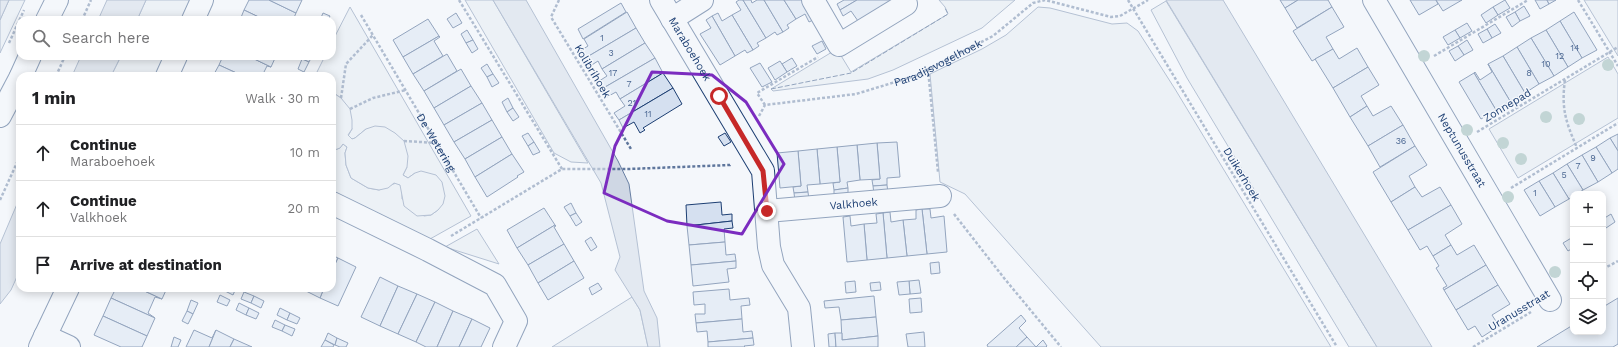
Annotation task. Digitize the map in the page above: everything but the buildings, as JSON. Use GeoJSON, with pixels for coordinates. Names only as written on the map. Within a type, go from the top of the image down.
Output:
{"type":"FeatureCollection","features":[{"type":"Feature","properties":{"kind":"street"},"geometry":{"type":"LineString","coordinates":[[49,16],[56,0]]}},
{"type":"Feature","properties":{"kind":"street"},"geometry":{"type":"LineString","coordinates":[[195,16],[202,0]]}},
{"type":"Feature","properties":{"kind":"street","name":"Maraboehoek"},"geometry":{"type":"LineString","coordinates":[[661,0],[745,139]]}},
{"type":"Feature","properties":{"kind":"street"},"geometry":{"type":"LineString","coordinates":[[672,19],[702,0]]}},
{"type":"Feature","properties":{"kind":"street"},"geometry":{"type":"LineString","coordinates":[[813,0],[839,45],[906,4]]}},
{"type":"Feature","properties":{"kind":"street","name":"Neptunusstraat"},"geometry":{"type":"LineString","coordinates":[[1374,0],[1550,300]]}},
{"type":"Feature","properties":{"kind":"street"},"geometry":{"type":"LineString","coordinates":[[22,72],[28,60]]}},
{"type":"Feature","properties":{"kind":"street"},"geometry":{"type":"LineString","coordinates":[[169,72],[174,60]]}},
{"type":"Feature","properties":{"kind":"street"},"geometry":{"type":"LineString","coordinates":[[0,133],[4,111],[16,86]]}},
{"type":"Feature","properties":{"kind":"street"},"geometry":{"type":"LineString","coordinates":[[745,139],[763,171],[769,247],[773,265],[799,308],[803,347]]}},
{"type":"Feature","properties":{"kind":"street","name":"Valkhoek"},"geometry":{"type":"LineString","coordinates":[[767,211],[940,196]]}},
{"type":"Feature","properties":{"kind":"street"},"geometry":{"type":"LineString","coordinates":[[336,205],[495,285],[516,321],[504,347]]}},
{"type":"Feature","properties":{"kind":"street"},"geometry":{"type":"LineString","coordinates":[[66,292],[43,342],[69,347]]}},
{"type":"Feature","properties":{"kind":"path"},"geometry":{"type":"LineString","coordinates":[[84,16],[91,0]]}},
{"type":"Feature","properties":{"kind":"path"},"geometry":{"type":"LineString","coordinates":[[459,0],[562,169]]}},
{"type":"Feature","properties":{"kind":"path","name":"Kolibrihoek"},"geometry":{"type":"LineString","coordinates":[[559,0],[551,17],[631,149]]}},
{"type":"Feature","properties":{"kind":"path","name":"Paradijsvogelhoek"},"geometry":{"type":"LineString","coordinates":[[765,105],[856,94],[915,76],[993,36],[1033,3],[1039,1],[1046,0],[1112,17],[1120,16],[1148,0]]}},
{"type":"Feature","properties":{"kind":"path","name":"Duikerhoek"},"geometry":{"type":"LineString","coordinates":[[1128,0],[1337,347]]}},
{"type":"Feature","properties":{"kind":"path"},"geometry":{"type":"LineString","coordinates":[[1414,68],[1528,0]]}},
{"type":"Feature","properties":{"kind":"path"},"geometry":{"type":"LineString","coordinates":[[1578,0],[1618,66]]}},
{"type":"Feature","properties":{"kind":"path"},"geometry":{"type":"LineString","coordinates":[[21,16],[25,7]]}},
{"type":"Feature","properties":{"kind":"path","name":"De Wetering"},"geometry":{"type":"LineString","coordinates":[[361,15],[481,218]]}},
{"type":"Feature","properties":{"kind":"path"},"geometry":{"type":"LineString","coordinates":[[7,46],[16,26]]}},
{"type":"Feature","properties":{"kind":"path"},"geometry":{"type":"LineString","coordinates":[[341,98],[346,64],[374,35]]}},
{"type":"Feature","properties":{"kind":"path"},"geometry":{"type":"LineString","coordinates":[[428,250],[562,169],[629,169],[730,165],[765,105],[757,93],[839,45]]}},
{"type":"Feature","properties":{"kind":"path","name":"Zonnepad"},"geometry":{"type":"LineString","coordinates":[[1458,144],[1618,47]]}},
{"type":"Feature","properties":{"kind":"path"},"geometry":{"type":"LineString","coordinates":[[58,72],[63,60]]}},
{"type":"Feature","properties":{"kind":"path"},"geometry":{"type":"LineString","coordinates":[[928,69],[940,196],[1004,278],[1061,347]]}},
{"type":"Feature","properties":{"kind":"path"},"geometry":{"type":"LineString","coordinates":[[1565,79],[1562,98],[1567,123],[1577,148]]}},
{"type":"Feature","properties":{"kind":"path"},"geometry":{"type":"LineString","coordinates":[[350,109],[373,98],[406,90]]}},
{"type":"Feature","properties":{"kind":"path"},"geometry":{"type":"LineString","coordinates":[[1491,200],[1618,123]]}},
{"type":"Feature","properties":{"kind":"path"},"geometry":{"type":"LineString","coordinates":[[404,142],[437,143]]}},
{"type":"Feature","properties":{"kind":"path"},"geometry":{"type":"LineString","coordinates":[[0,200],[16,165]]}},
{"type":"Feature","properties":{"kind":"path"},"geometry":{"type":"LineString","coordinates":[[1606,267],[1618,260]]}},
{"type":"Feature","properties":{"kind":"path","name":"Uranusstraat"},"geometry":{"type":"LineString","coordinates":[[1473,347],[1550,300]]}},
{"type":"Feature","properties":{"kind":"highlighted area"},"geometry":{"type":"Polygon","coordinates":[[[652,72],[712,75],[746,102],[784,164],[742,234],[667,221],[604,193],[615,146],[652,72]]]}},
{"type":"Feature","properties":{"kind":"shaded area"},"geometry":{"type":"Polygon","coordinates":[[[0,0],[9,0],[0,20],[0,0]]]}},
{"type":"Feature","properties":{"kind":"shaded area"},"geometry":{"type":"Polygon","coordinates":[[[9,0],[25,0],[17,16],[16,16],[16,19],[0,53],[0,20],[9,0]]]}},
{"type":"Feature","properties":{"kind":"shaded area"},"geometry":{"type":"Polygon","coordinates":[[[107,0],[146,0],[139,16],[100,16],[107,0]]]}},
{"type":"Feature","properties":{"kind":"shaded area"},"geometry":{"type":"Polygon","coordinates":[[[146,0],[193,0],[185,16],[139,16],[146,0]]]}},
{"type":"Feature","properties":{"kind":"shaded area"},"geometry":{"type":"Polygon","coordinates":[[[465,0],[493,0],[588,163],[571,162],[554,153],[465,0]]]}},
{"type":"Feature","properties":{"kind":"shaded area"},"geometry":{"type":"Polygon","coordinates":[[[493,0],[526,0],[618,161],[629,184],[644,291],[657,318],[660,347],[648,347],[640,310],[615,270],[620,257],[601,183],[493,0]]]}},
{"type":"Feature","properties":{"kind":"shaded area"},"geometry":{"type":"Polygon","coordinates":[[[939,0],[1015,0],[982,28],[893,70],[868,79],[773,91],[771,89],[837,49],[851,72],[948,14],[945,7],[939,0]]]}},
{"type":"Feature","properties":{"kind":"shaded area"},"geometry":{"type":"Polygon","coordinates":[[[1166,0],[1223,0],[1432,347],[1377,347],[1166,0]]]}},
{"type":"Feature","properties":{"kind":"shaded area"},"geometry":{"type":"Polygon","coordinates":[[[1584,0],[1618,0],[1618,56],[1584,0]]]}},
{"type":"Feature","properties":{"kind":"shaded area"},"geometry":{"type":"Polygon","coordinates":[[[1166,1],[1377,347],[1349,347],[1187,78],[1151,10],[1166,1]]]}},
{"type":"Feature","properties":{"kind":"shaded area"},"geometry":{"type":"Polygon","coordinates":[[[350,7],[471,216],[430,239],[336,193],[336,150],[340,148],[343,144],[347,147],[345,153],[346,165],[351,178],[368,188],[379,190],[396,183],[401,185],[402,199],[424,216],[431,215],[438,210],[415,173],[408,178],[403,175],[407,167],[366,129],[355,138],[352,139],[348,136],[352,129],[341,98],[336,95],[336,72],[317,72],[323,60],[336,60],[336,34],[350,7]]]}},
{"type":"Feature","properties":{"kind":"shaded area"},"geometry":{"type":"Polygon","coordinates":[[[1038,7],[1050,8],[1112,24],[1127,23],[1138,31],[1175,89],[1331,347],[1101,347],[965,194],[940,182],[930,74],[982,49],[1006,35],[1038,7]]]}},
{"type":"Feature","properties":{"kind":"shaded area"},"geometry":{"type":"Polygon","coordinates":[[[1608,57],[1618,74],[1618,118],[1518,178],[1489,129],[1608,57]]]}},
{"type":"Feature","properties":{"kind":"shaded area"},"geometry":{"type":"Polygon","coordinates":[[[79,60],[119,60],[113,72],[74,72],[79,60]]]}},
{"type":"Feature","properties":{"kind":"shaded area"},"geometry":{"type":"Polygon","coordinates":[[[119,60],[164,60],[158,72],[113,72],[119,60]]]}},
{"type":"Feature","properties":{"kind":"shaded area"},"geometry":{"type":"Polygon","coordinates":[[[336,95],[341,98],[350,109],[352,129],[348,135],[352,139],[355,138],[366,129],[375,126],[385,127],[395,133],[404,141],[408,156],[407,167],[403,175],[408,178],[421,171],[436,175],[442,182],[445,196],[443,204],[431,215],[417,216],[404,206],[400,185],[394,183],[388,188],[379,190],[368,188],[351,178],[346,165],[345,153],[347,147],[343,144],[340,148],[336,150],[336,95]]]}},
{"type":"Feature","properties":{"kind":"shaded area"},"geometry":{"type":"Polygon","coordinates":[[[16,206],[16,279],[11,290],[0,304],[0,244],[16,206]]]}},
{"type":"Feature","properties":{"kind":"shaded area"},"geometry":{"type":"Polygon","coordinates":[[[477,229],[499,264],[445,247],[477,229]]]}},
{"type":"Feature","properties":{"kind":"shaded area"},"geometry":{"type":"Polygon","coordinates":[[[632,297],[640,310],[648,347],[552,347],[632,297]]]}},
{"type":"Feature","properties":{"kind":"fence"},"geometry":{"type":"LineString","coordinates":[[771,89],[851,73],[948,14],[945,8]]}},
{"type":"Feature","properties":{"kind":"route"},"geometry":{"type":"LineString","coordinates":[[719,96],[763,171],[767,211]]}}]}
